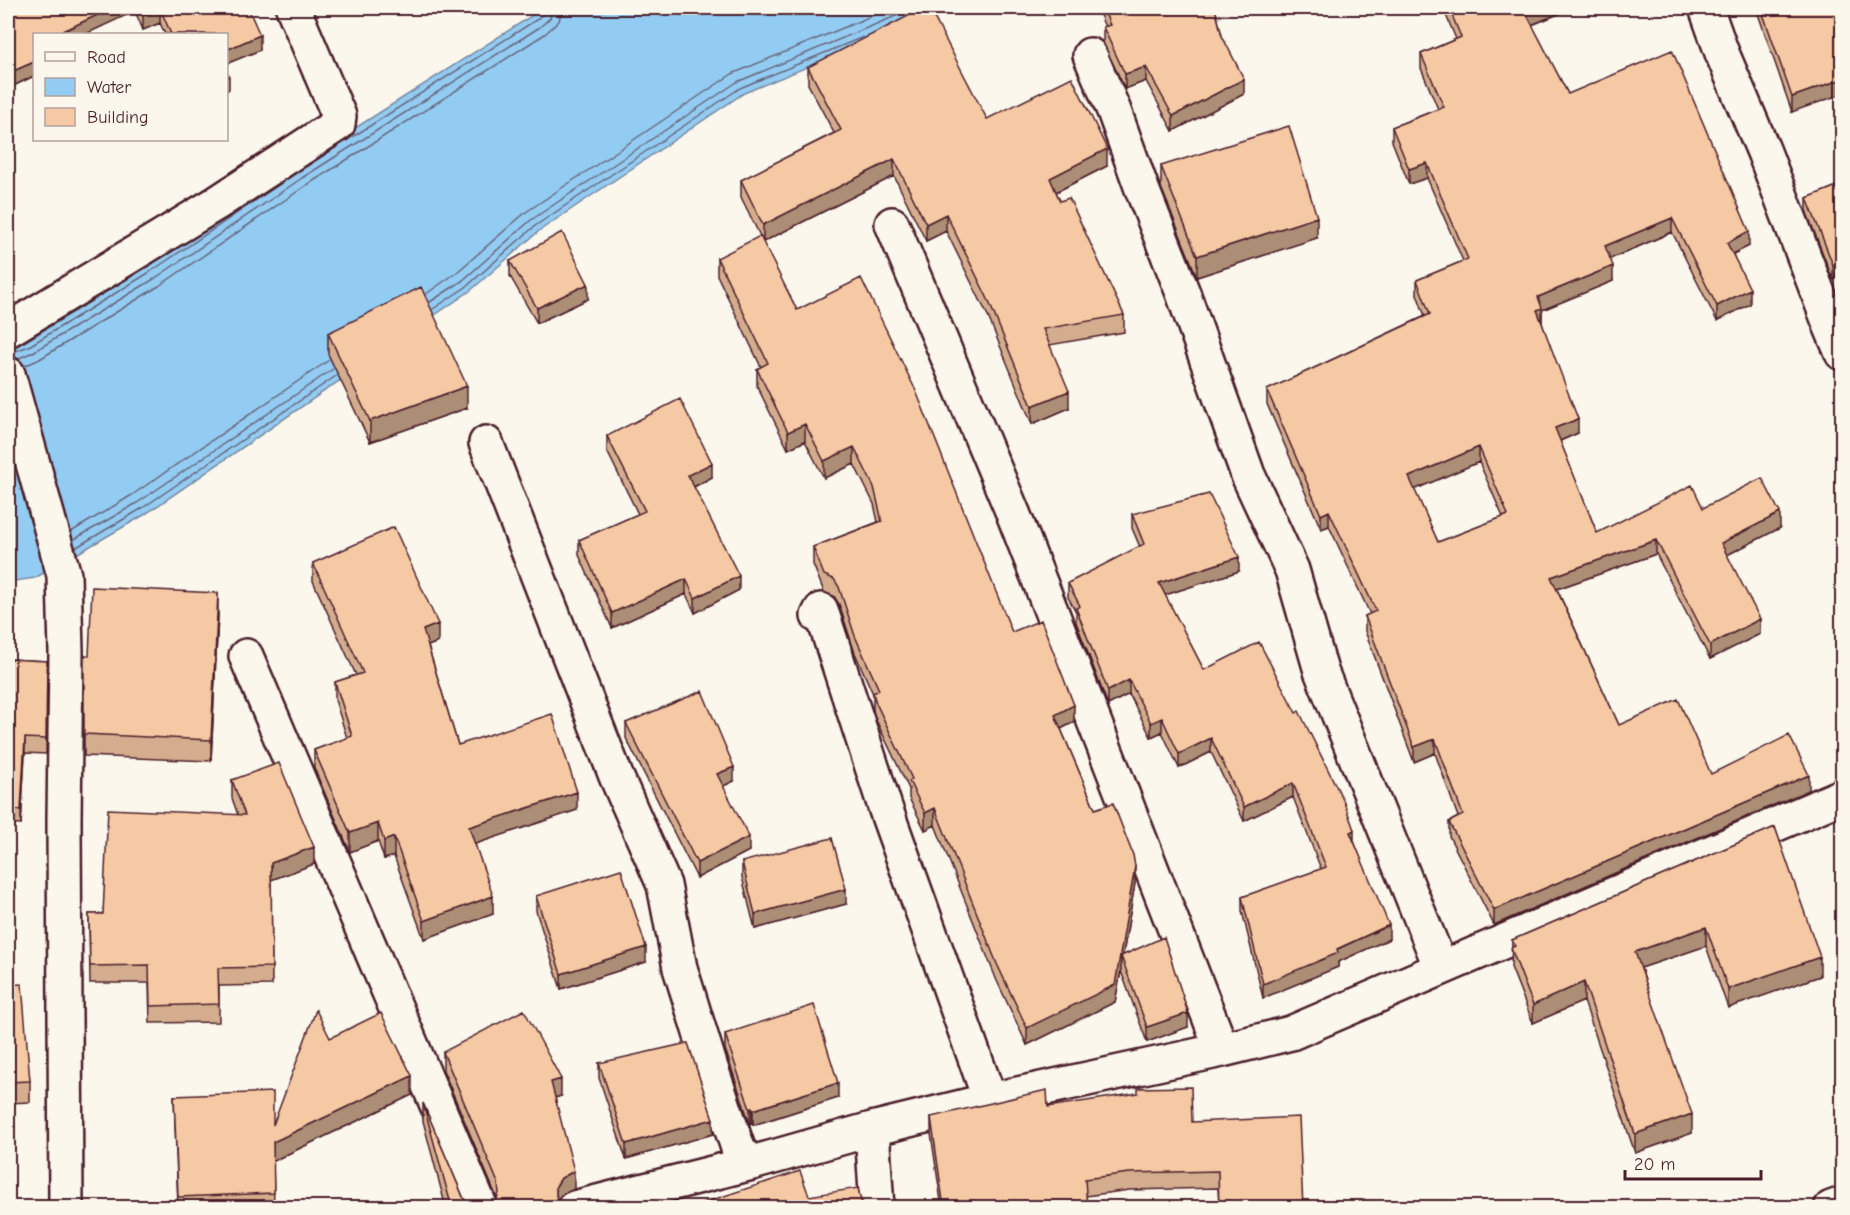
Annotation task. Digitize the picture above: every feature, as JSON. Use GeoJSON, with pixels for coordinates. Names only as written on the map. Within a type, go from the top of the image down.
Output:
{"type":"FeatureCollection","features":[{"type":"Feature","properties":{"kind":"street"},"geometry":{"type":"LineString","coordinates":[[8,330],[217,203],[338,124],[339,116],[293,8]]}},
{"type":"Feature","properties":{"kind":"street"},"geometry":{"type":"LineString","coordinates":[[1706,8],[1842,353]]}},
{"type":"Feature","properties":{"kind":"street"},"geometry":{"type":"LineString","coordinates":[[1090,55],[1114,111],[1183,293],[1248,475],[1292,570],[1321,671],[1441,968]]}},
{"type":"Feature","properties":{"kind":"street"},"geometry":{"type":"LineString","coordinates":[[892,224],[1013,513],[1222,1050]]}},
{"type":"Feature","properties":{"kind":"street"},"geometry":{"type":"LineString","coordinates":[[8,374],[64,575],[66,1208]]}},
{"type":"Feature","properties":{"kind":"street"},"geometry":{"type":"LineString","coordinates":[[486,443],[616,776],[664,885],[680,968],[704,1046],[739,1151],[752,1163]]}},
{"type":"Feature","properties":{"kind":"street"},"geometry":{"type":"LineString","coordinates":[[818,616],[821,610],[886,810],[990,1100]]}},
{"type":"Feature","properties":{"kind":"street"},"geometry":{"type":"LineString","coordinates":[[246,656],[481,1208]]}},
{"type":"Feature","properties":{"kind":"street"},"geometry":{"type":"LineString","coordinates":[[574,1208],[990,1100],[1291,1033],[1842,796]]}},
{"type":"Feature","properties":{"kind":"street"},"geometry":{"type":"LineString","coordinates":[[872,1129],[877,1208]]}},
{"type":"Feature","properties":{"kind":"street"},"geometry":{"type":"LineString","coordinates":[[1831,1208],[1842,1204]]}},
{"type":"Feature","properties":{"kind":"water"},"geometry":{"type":"Polygon","coordinates":[[[542,8],[950,8],[744,93],[539,231],[470,291],[144,515],[35,578],[8,582],[8,349],[26,341],[147,267],[294,167],[542,8]]]}},
{"type":"Feature","properties":{"kind":"building"},"geometry":{"type":"Polygon","coordinates":[[[8,8],[112,8],[59,33],[33,33],[33,62],[11,72],[8,65],[8,8]]]}},
{"type":"Feature","properties":{"kind":"building"},"geometry":{"type":"Polygon","coordinates":[[[139,8],[160,8],[143,16],[139,8]]]}},
{"type":"Feature","properties":{"kind":"building"},"geometry":{"type":"Polygon","coordinates":[[[160,8],[248,8],[260,35],[228,49],[228,33],[171,33],[160,8]]]}},
{"type":"Feature","properties":{"kind":"building"},"geometry":{"type":"Polygon","coordinates":[[[924,8],[929,8],[987,119],[1072,77],[1107,149],[1050,178],[1060,201],[1069,198],[1124,315],[1043,329],[1069,391],[1032,406],[987,297],[946,214],[926,224],[894,159],[763,225],[741,180],[841,130],[808,67],[924,8]]]}},
{"type":"Feature","properties":{"kind":"building"},"geometry":{"type":"Polygon","coordinates":[[[1103,8],[1215,8],[1222,36],[1244,79],[1173,116],[1146,67],[1125,74],[1103,27],[1110,25],[1103,8]]]}},
{"type":"Feature","properties":{"kind":"building"},"geometry":{"type":"Polygon","coordinates":[[[1449,8],[1538,8],[1526,13],[1568,94],[1672,50],[1749,231],[1727,243],[1750,289],[1717,306],[1672,218],[1605,246],[1613,266],[1538,297],[1542,308],[1537,310],[1578,419],[1555,428],[1597,533],[1692,485],[1703,508],[1762,478],[1780,513],[1721,543],[1760,619],[1710,645],[1656,540],[1551,577],[1619,725],[1678,699],[1711,774],[1789,735],[1809,775],[1494,910],[1449,822],[1463,815],[1435,739],[1414,747],[1365,616],[1376,611],[1329,511],[1321,515],[1267,390],[1430,314],[1417,280],[1468,259],[1427,163],[1409,169],[1392,127],[1444,107],[1421,54],[1461,37],[1449,8]],[[1479,447],[1409,477],[1438,542],[1508,515],[1479,447]]]}},
{"type":"Feature","properties":{"kind":"building"},"geometry":{"type":"Polygon","coordinates":[[[1761,8],[1842,8],[1842,79],[1792,97],[1761,8]]]}},
{"type":"Feature","properties":{"kind":"building"},"geometry":{"type":"Polygon","coordinates":[[[1289,126],[1317,217],[1197,256],[1161,166],[1289,126]]]}},
{"type":"Feature","properties":{"kind":"building"},"geometry":{"type":"Polygon","coordinates":[[[1842,184],[1842,261],[1833,265],[1807,198],[1842,184]]]}},
{"type":"Feature","properties":{"kind":"building"},"geometry":{"type":"Polygon","coordinates":[[[562,232],[588,284],[537,308],[510,261],[562,232]]]}},
{"type":"Feature","properties":{"kind":"building"},"geometry":{"type":"Polygon","coordinates":[[[760,236],[797,310],[861,278],[916,391],[1012,632],[1041,620],[1074,705],[1055,715],[1095,809],[1113,803],[1133,855],[1135,866],[1115,985],[1027,1028],[997,964],[935,808],[925,813],[909,781],[912,779],[876,703],[873,693],[879,690],[855,636],[839,587],[834,579],[824,575],[813,547],[882,521],[874,487],[854,447],[824,461],[805,424],[788,432],[757,369],[768,363],[717,258],[760,236]]]}},
{"type":"Feature","properties":{"kind":"building"},"geometry":{"type":"Polygon","coordinates":[[[421,287],[467,386],[370,421],[328,333],[421,287]]]}},
{"type":"Feature","properties":{"kind":"building"},"geometry":{"type":"Polygon","coordinates":[[[680,399],[712,463],[688,475],[739,576],[695,598],[686,579],[612,613],[579,540],[645,511],[607,436],[680,399]]]}},
{"type":"Feature","properties":{"kind":"building"},"geometry":{"type":"Polygon","coordinates":[[[1209,494],[1239,557],[1159,583],[1204,670],[1259,642],[1296,713],[1299,711],[1344,802],[1354,830],[1350,832],[1389,925],[1337,949],[1338,953],[1263,984],[1242,897],[1326,867],[1293,783],[1244,807],[1211,738],[1179,754],[1162,718],[1151,723],[1129,680],[1108,691],[1076,608],[1080,606],[1068,583],[1144,544],[1132,514],[1209,494]]]}},
{"type":"Feature","properties":{"kind":"building"},"geometry":{"type":"Polygon","coordinates":[[[394,527],[438,624],[423,630],[458,745],[552,714],[577,792],[469,827],[493,896],[424,921],[394,837],[384,841],[378,823],[350,833],[314,750],[352,736],[335,682],[363,673],[313,563],[394,527]]]}},
{"type":"Feature","properties":{"kind":"building"},"geometry":{"type":"Polygon","coordinates":[[[92,587],[218,593],[211,740],[84,734],[84,656],[89,656],[92,587]]]}},
{"type":"Feature","properties":{"kind":"building"},"geometry":{"type":"Polygon","coordinates":[[[8,659],[47,661],[46,739],[25,738],[21,810],[8,809],[8,659]]]}},
{"type":"Feature","properties":{"kind":"building"},"geometry":{"type":"Polygon","coordinates":[[[702,691],[734,767],[717,774],[749,837],[697,863],[626,723],[702,691]]]}},
{"type":"Feature","properties":{"kind":"building"},"geometry":{"type":"Polygon","coordinates":[[[279,763],[314,847],[271,863],[272,967],[218,968],[219,1004],[150,1006],[149,965],[90,966],[89,914],[103,914],[108,809],[245,815],[232,780],[279,763]]]}},
{"type":"Feature","properties":{"kind":"building"},"geometry":{"type":"Polygon","coordinates":[[[1775,827],[1820,957],[1728,989],[1706,927],[1635,952],[1692,1114],[1635,1134],[1584,982],[1533,1005],[1511,948],[1515,946],[1512,940],[1775,827]]]}},
{"type":"Feature","properties":{"kind":"building"},"geometry":{"type":"Polygon","coordinates":[[[832,838],[846,889],[755,914],[742,862],[832,838]]]}},
{"type":"Feature","properties":{"kind":"building"},"geometry":{"type":"Polygon","coordinates":[[[621,869],[646,947],[561,974],[536,896],[621,869]]]}},
{"type":"Feature","properties":{"kind":"building"},"geometry":{"type":"Polygon","coordinates":[[[1164,937],[1188,1013],[1147,1027],[1121,956],[1164,937]]]}},
{"type":"Feature","properties":{"kind":"building"},"geometry":{"type":"Polygon","coordinates":[[[22,984],[30,1081],[8,1082],[8,985],[22,984]]]}},
{"type":"Feature","properties":{"kind":"building"},"geometry":{"type":"Polygon","coordinates":[[[814,1005],[838,1083],[753,1110],[750,1109],[725,1034],[814,1005]]]}},
{"type":"Feature","properties":{"kind":"building"},"geometry":{"type":"Polygon","coordinates":[[[316,1010],[330,1038],[381,1013],[412,1076],[273,1142],[274,1193],[178,1197],[174,1096],[273,1092],[273,1125],[316,1010]]]}},
{"type":"Feature","properties":{"kind":"building"},"geometry":{"type":"Polygon","coordinates":[[[524,1010],[561,1079],[551,1082],[574,1171],[561,1178],[556,1186],[556,1196],[567,1208],[489,1208],[496,1202],[499,1193],[498,1183],[443,1052],[524,1010]]]}},
{"type":"Feature","properties":{"kind":"building"},"geometry":{"type":"Polygon","coordinates":[[[688,1043],[713,1119],[626,1144],[599,1063],[688,1043]]]}},
{"type":"Feature","properties":{"kind":"building"},"geometry":{"type":"Polygon","coordinates":[[[1191,1087],[1192,1122],[1299,1117],[1303,1208],[1219,1208],[1218,1171],[1129,1173],[1085,1179],[1087,1208],[944,1208],[931,1117],[1047,1090],[1048,1107],[1138,1093],[1138,1088],[1191,1087]]]}},
{"type":"Feature","properties":{"kind":"building"},"geometry":{"type":"Polygon","coordinates":[[[423,1103],[464,1199],[474,1208],[452,1208],[423,1103]]]}},
{"type":"Feature","properties":{"kind":"building"},"geometry":{"type":"Polygon","coordinates":[[[800,1171],[809,1196],[858,1188],[861,1201],[868,1208],[688,1208],[800,1171]]]}},
{"type":"Feature","properties":{"kind":"building"},"geometry":{"type":"Polygon","coordinates":[[[1511,1202],[1512,1208],[1470,1208],[1511,1202]]]}}]}
